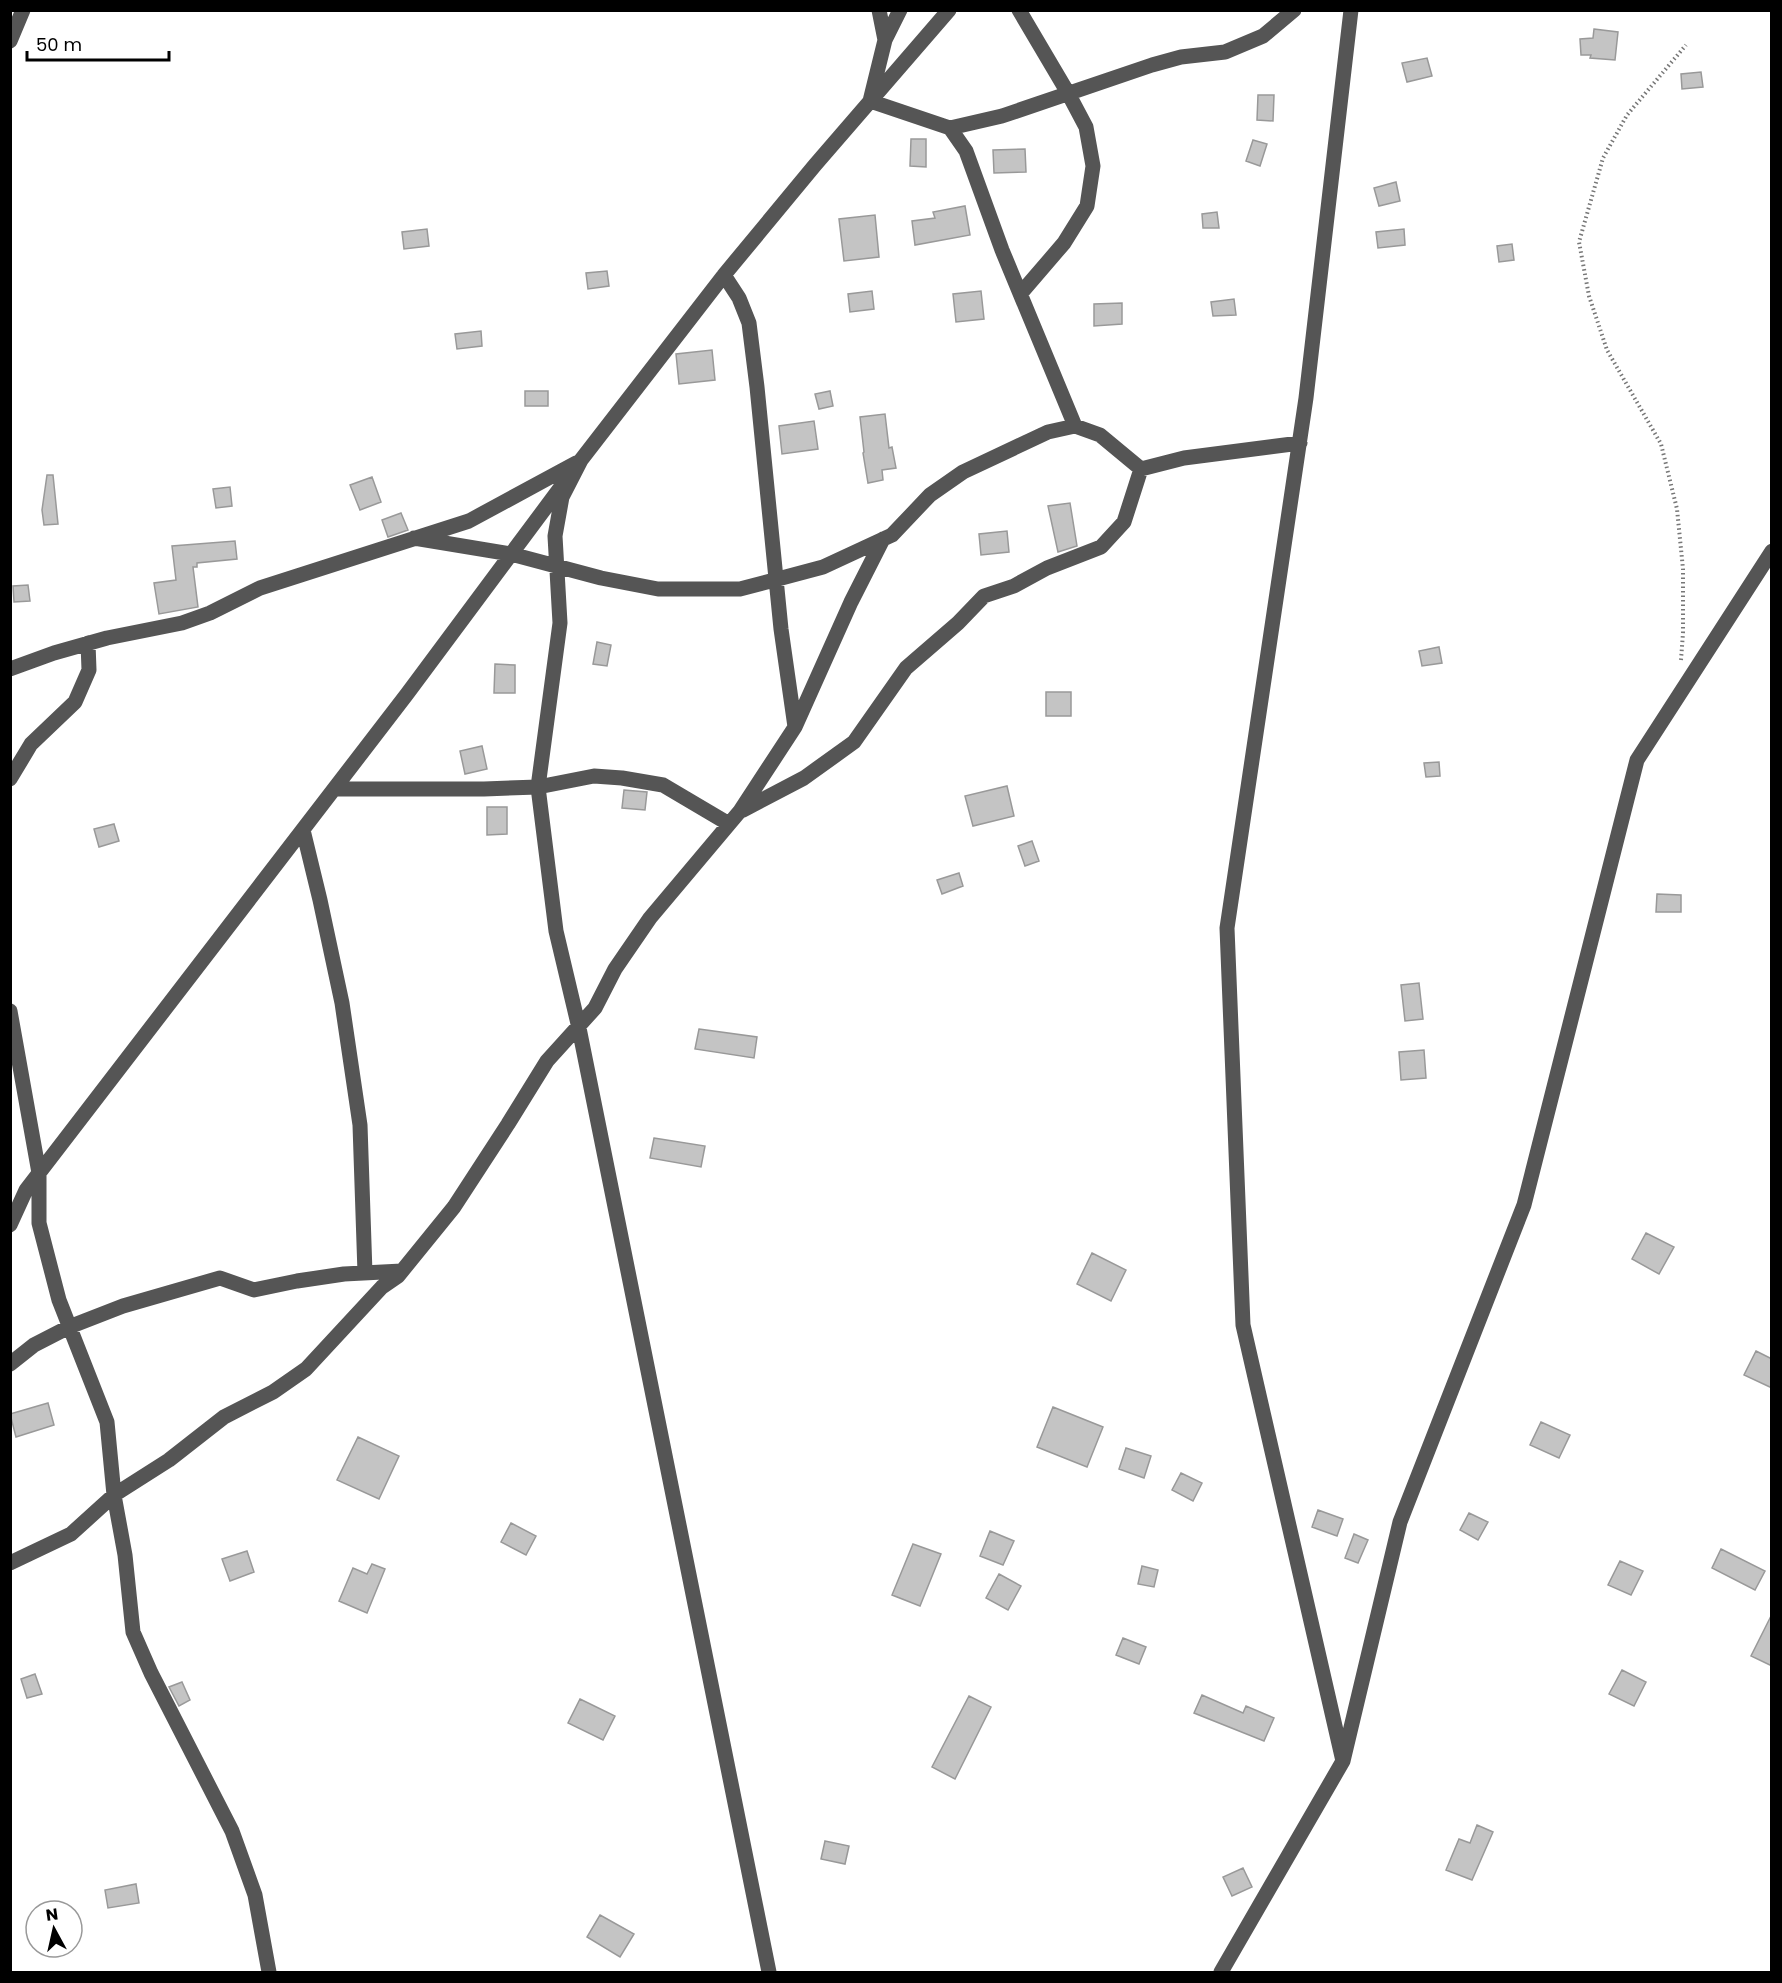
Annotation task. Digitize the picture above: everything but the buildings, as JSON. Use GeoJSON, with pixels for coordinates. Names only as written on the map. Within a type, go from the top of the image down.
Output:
{"type":"FeatureCollection","features":[{"type":"Feature","properties":{"kind":"street"},"geometry":{"type":"LineString","coordinates":[[10,41],[23,10]]}},
{"type":"Feature","properties":{"kind":"street"},"geometry":{"type":"LineString","coordinates":[[879,10],[885,40]]}},
{"type":"Feature","properties":{"kind":"street"},"geometry":{"type":"LineString","coordinates":[[870,101],[885,40],[900,10]]}},
{"type":"Feature","properties":{"kind":"street"},"geometry":{"type":"LineString","coordinates":[[10,1225],[26,1190],[303,830],[581,460],[724,275],[949,10]]}},
{"type":"Feature","properties":{"kind":"street"},"geometry":{"type":"LineString","coordinates":[[1019,10],[1086,127],[1093,166],[1087,206],[1064,243],[1021,293]]}},
{"type":"Feature","properties":{"kind":"street"},"geometry":{"type":"LineString","coordinates":[[870,101],[950,128],[1002,116],[1152,64],[1181,57],[1225,52],[1263,36],[1294,10]]}},
{"type":"Feature","properties":{"kind":"street"},"geometry":{"type":"LineString","coordinates":[[1343,1761],[1243,1325],[1227,928],[1300,443],[1351,10]]}},
{"type":"Feature","properties":{"kind":"street"},"geometry":{"type":"LineString","coordinates":[[950,128],[966,151],[1002,250],[1075,426]]}},
{"type":"Feature","properties":{"kind":"street"},"geometry":{"type":"LineString","coordinates":[[724,275],[739,298],[748,323],[795,727]]}},
{"type":"Feature","properties":{"kind":"street"},"geometry":{"type":"LineString","coordinates":[[414,538],[511,554],[602,578],[658,589],[740,589],[823,567],[892,535],[930,495],[963,472],[1048,432],[1075,426],[1100,435],[1141,469]]}},
{"type":"Feature","properties":{"kind":"street"},"geometry":{"type":"LineString","coordinates":[[1141,469],[1184,458],[1300,443]]}},
{"type":"Feature","properties":{"kind":"street"},"geometry":{"type":"LineString","coordinates":[[10,669],[54,653],[182,623],[210,613],[260,588],[469,521],[581,460]]}},
{"type":"Feature","properties":{"kind":"street"},"geometry":{"type":"LineString","coordinates":[[581,460],[562,497],[555,536],[560,623],[538,787],[556,931],[579,1028],[768,1972]]}},
{"type":"Feature","properties":{"kind":"street"},"geometry":{"type":"LineString","coordinates":[[740,811],[804,778],[854,742],[906,668],[958,623],[984,596],[1014,586],[1047,568],[1101,547],[1124,522],[1141,469]]}},
{"type":"Feature","properties":{"kind":"street"},"geometry":{"type":"LineString","coordinates":[[10,1563],[71,1534],[114,1495],[169,1460],[224,1417],[273,1392],[306,1369],[382,1287],[398,1276],[454,1207],[547,1061],[595,1008],[615,969],[650,918],[740,811],[795,727],[850,602],[883,539]]}},
{"type":"Feature","properties":{"kind":"street"},"geometry":{"type":"LineString","coordinates":[[1221,1972],[1343,1761],[1400,1522],[1524,1205],[1637,760],[1772,551]]}},
{"type":"Feature","properties":{"kind":"street"},"geometry":{"type":"LineString","coordinates":[[10,779],[31,744],[75,702],[89,670],[88,644]]}},
{"type":"Feature","properties":{"kind":"street"},"geometry":{"type":"LineString","coordinates":[[334,789],[420,790],[538,787],[594,776],[622,778],[663,785],[729,824]]}},
{"type":"Feature","properties":{"kind":"street"},"geometry":{"type":"LineString","coordinates":[[303,830],[342,1003],[360,1125],[365,1273]]}},
{"type":"Feature","properties":{"kind":"street"},"geometry":{"type":"LineString","coordinates":[[10,1011],[39,1173],[39,1223],[59,1300],[107,1422],[114,1495],[125,1555],[134,1632],[151,1673],[232,1831],[255,1895],[269,1972]]}},
{"type":"Feature","properties":{"kind":"street"},"geometry":{"type":"LineString","coordinates":[[10,1364],[34,1345],[69,1327],[123,1306],[220,1278],[254,1290],[297,1281],[402,1271]]}},
{"type":"Feature","properties":{"kind":"path"},"geometry":{"type":"LineString","coordinates":[[1680,665],[1683,633],[1683,569],[1677,509],[1660,444],[1607,350],[1589,296],[1579,242],[1603,158],[1627,115],[1686,45]]}}]}
